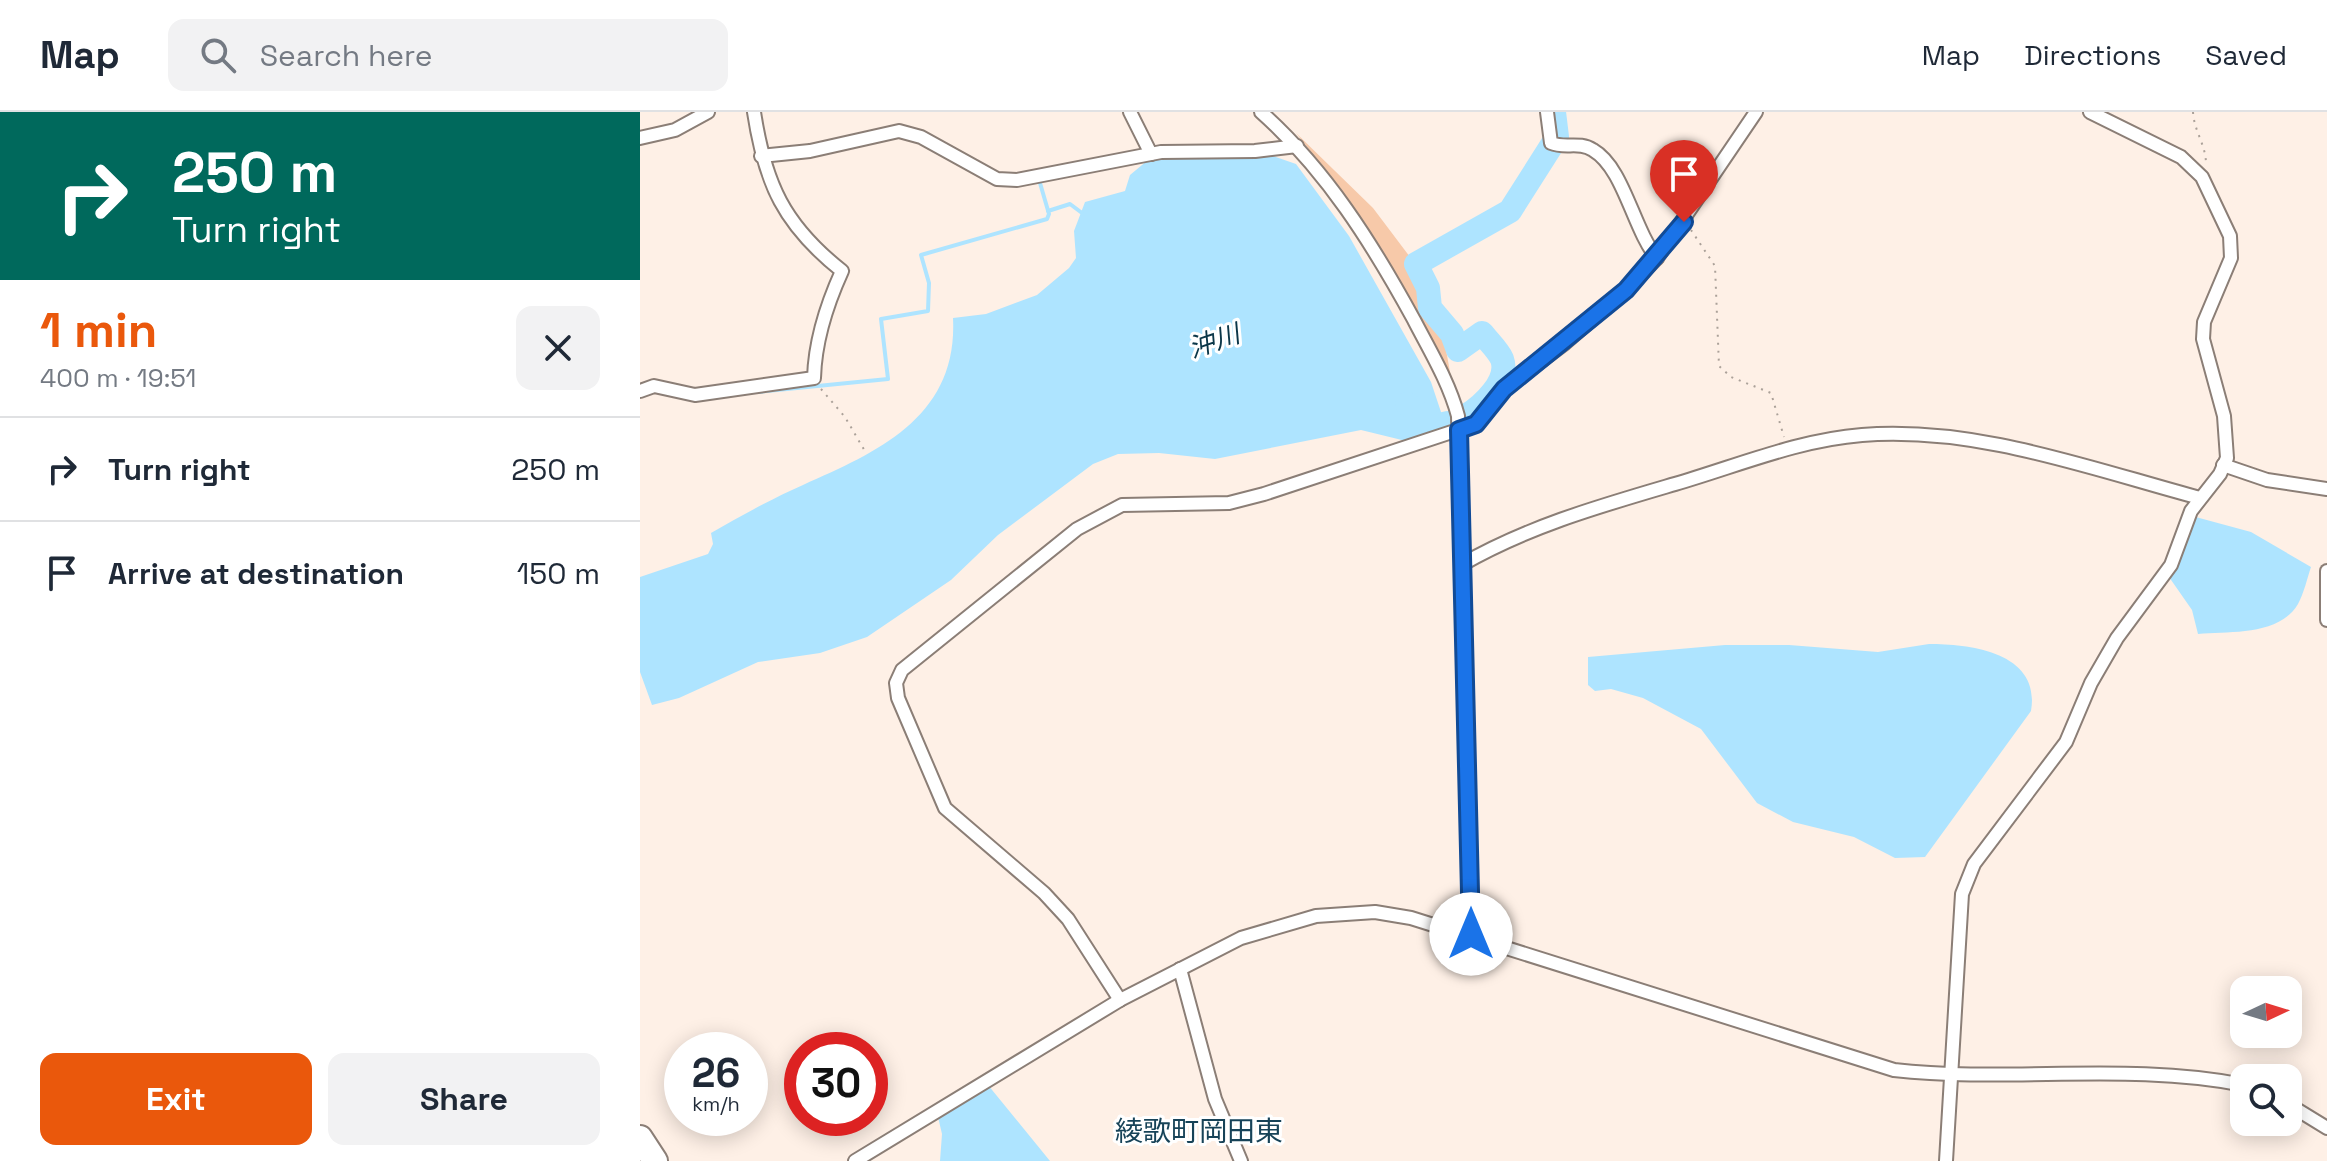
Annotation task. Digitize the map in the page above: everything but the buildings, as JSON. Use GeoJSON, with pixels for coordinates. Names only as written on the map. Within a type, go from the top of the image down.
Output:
{"type":"FeatureCollection","features":[{"type":"Feature","properties":{"kind":"highway"},"geometry":{"type":"LineString","coordinates":[[640,1138],[655,1161]]}},
{"type":"Feature","properties":{"kind":"street"},"geometry":{"type":"LineString","coordinates":[[640,138],[675,130],[708,112]]}},
{"type":"Feature","properties":{"kind":"street"},"geometry":{"type":"LineString","coordinates":[[640,391],[654,386],[695,395],[814,378],[814,360],[829,298],[842,271],[819,252],[780,205],[761,156],[754,112]]}},
{"type":"Feature","properties":{"kind":"street"},"geometry":{"type":"LineString","coordinates":[[1130,112],[1151,154]]}},
{"type":"Feature","properties":{"kind":"street"},"geometry":{"type":"LineString","coordinates":[[1261,112],[1297,146],[1335,192],[1403,300],[1455,403],[1459,430],[1471,934]]}},
{"type":"Feature","properties":{"kind":"street"},"geometry":{"type":"LineString","coordinates":[[1547,112],[1554,144],[1578,144],[1593,149],[1609,163],[1646,244],[1657,258]]}},
{"type":"Feature","properties":{"kind":"street"},"geometry":{"type":"LineString","coordinates":[[1120,1000],[1068,919],[1044,893],[945,808],[898,698],[896,683],[902,670],[1103,513],[1141,503],[1229,503],[1476,424],[1504,389],[1565,343],[1626,290],[1657,258],[1756,112]]}},
{"type":"Feature","properties":{"kind":"street"},"geometry":{"type":"LineString","coordinates":[[1946,1161],[1948,1076],[1962,894],[1974,864],[2066,742],[2091,683],[2117,638],[2171,565],[2191,511],[2227,458],[2226,426],[2203,339],[2204,322],[2231,258],[2230,236],[2202,177],[2181,157],[2090,112]]}},
{"type":"Feature","properties":{"kind":"street"},"geometry":{"type":"LineString","coordinates":[[761,156],[810,151],[899,131],[921,137],[972,167],[1007,181],[1151,154],[1255,151],[1297,146]]}},
{"type":"Feature","properties":{"kind":"street"},"geometry":{"type":"LineString","coordinates":[[1461,565],[1539,525],[1787,450],[1864,435],[1985,442],[2200,498]]}},
{"type":"Feature","properties":{"kind":"street"},"geometry":{"type":"LineString","coordinates":[[2223,465],[2281,483],[2327,489]]}},
{"type":"Feature","properties":{"kind":"street"},"geometry":{"type":"LineString","coordinates":[[2327,571],[2327,620]]}},
{"type":"Feature","properties":{"kind":"street"},"geometry":{"type":"LineString","coordinates":[[855,1161],[1120,1000],[1241,938],[1316,916],[1375,912],[1471,934],[1894,1070],[1948,1076],[2108,1072],[2208,1078],[2230,1082]]}},
{"type":"Feature","properties":{"kind":"street"},"geometry":{"type":"LineString","coordinates":[[1180,969],[1215,1099],[1241,1161]]}},
{"type":"Feature","properties":{"kind":"street"},"geometry":{"type":"LineString","coordinates":[[2302,1113],[2327,1128]]}},
{"type":"Feature","properties":{"kind":"path"},"geometry":{"type":"LineString","coordinates":[[2193,112],[2194,125],[2206,151],[2202,177]]}},
{"type":"Feature","properties":{"kind":"path"},"geometry":{"type":"LineString","coordinates":[[1684,222],[1706,248],[1715,266],[1719,366],[1731,377],[1771,393],[1787,450]]}},
{"type":"Feature","properties":{"kind":"path"},"geometry":{"type":"LineString","coordinates":[[818,385],[845,417],[866,453]]}},
{"type":"Feature","properties":{"kind":"shaded area"},"geometry":{"type":"Polygon","coordinates":[[[1296,133],[1373,208],[1410,257],[1425,290],[1427,309],[1442,327],[1453,389],[1382,257],[1342,195],[1296,133]]]}},
{"type":"Feature","properties":{"kind":"water"},"geometry":{"type":"Polygon","coordinates":[[[1270,155],[1296,164],[1349,236],[1431,382],[1443,418],[1427,424],[1430,435],[1406,441],[1361,430],[1215,459],[1159,453],[1118,454],[1093,464],[998,535],[951,580],[867,637],[820,653],[758,662],[679,698],[652,705],[640,672],[640,577],[708,554],[713,544],[711,533],[779,496],[860,458],[909,426],[928,405],[942,381],[951,352],[953,318],[986,314],[1037,295],[1069,268],[1076,258],[1074,231],[1085,202],[1125,191],[1130,175],[1148,160],[1270,155]]]}},
{"type":"Feature","properties":{"kind":"water"},"geometry":{"type":"Polygon","coordinates":[[[2192,516],[2251,532],[2311,567],[2300,600],[2290,614],[2267,627],[2198,634],[2192,610],[2169,577],[2192,516]]]}},
{"type":"Feature","properties":{"kind":"water"},"geometry":{"type":"Polygon","coordinates":[[[1929,644],[1983,650],[2014,664],[2025,676],[2031,691],[2031,711],[1925,857],[1895,858],[1854,837],[1793,822],[1757,803],[1701,729],[1643,698],[1611,689],[1595,691],[1588,685],[1588,657],[1725,645],[1789,645],[1878,652],[1929,644]]]}},
{"type":"Feature","properties":{"kind":"water"},"geometry":{"type":"Polygon","coordinates":[[[988,1085],[1050,1161],[940,1161],[942,1134],[938,1117],[988,1085]]]}},
{"type":"Feature","properties":{"kind":"waterway","name":"沖川"},"geometry":{"type":"LineString","coordinates":[[1466,416],[1493,392],[1502,376],[1502,359],[1482,333],[1458,350],[1452,334],[1430,308],[1428,288],[1416,264],[1510,211],[1557,137],[1554,112]]}},
{"type":"Feature","properties":{"kind":"waterway"},"geometry":{"type":"LineString","coordinates":[[758,392],[888,379],[881,319],[928,311],[929,283],[921,255],[1047,219],[1049,214],[1040,183]]}},
{"type":"Feature","properties":{"kind":"waterway"},"geometry":{"type":"LineString","coordinates":[[1048,211],[1070,204],[1082,213]]}},
{"type":"Feature","properties":{"kind":"waterway","name":"沖川"},"geometry":{"type":"LineString","coordinates":[[1407,404],[1435,426],[1448,423]]}},
{"type":"Feature","properties":{"kind":"district","name":"綾歌町岡田東"},"geometry":{"type":"Point","coordinates":[1199,1131]}},
{"type":"Feature","properties":{"kind":"route"},"geometry":{"type":"LineString","coordinates":[[1471,934],[1459,430],[1476,424],[1504,389],[1565,343],[1626,290],[1684,222]]}}]}
